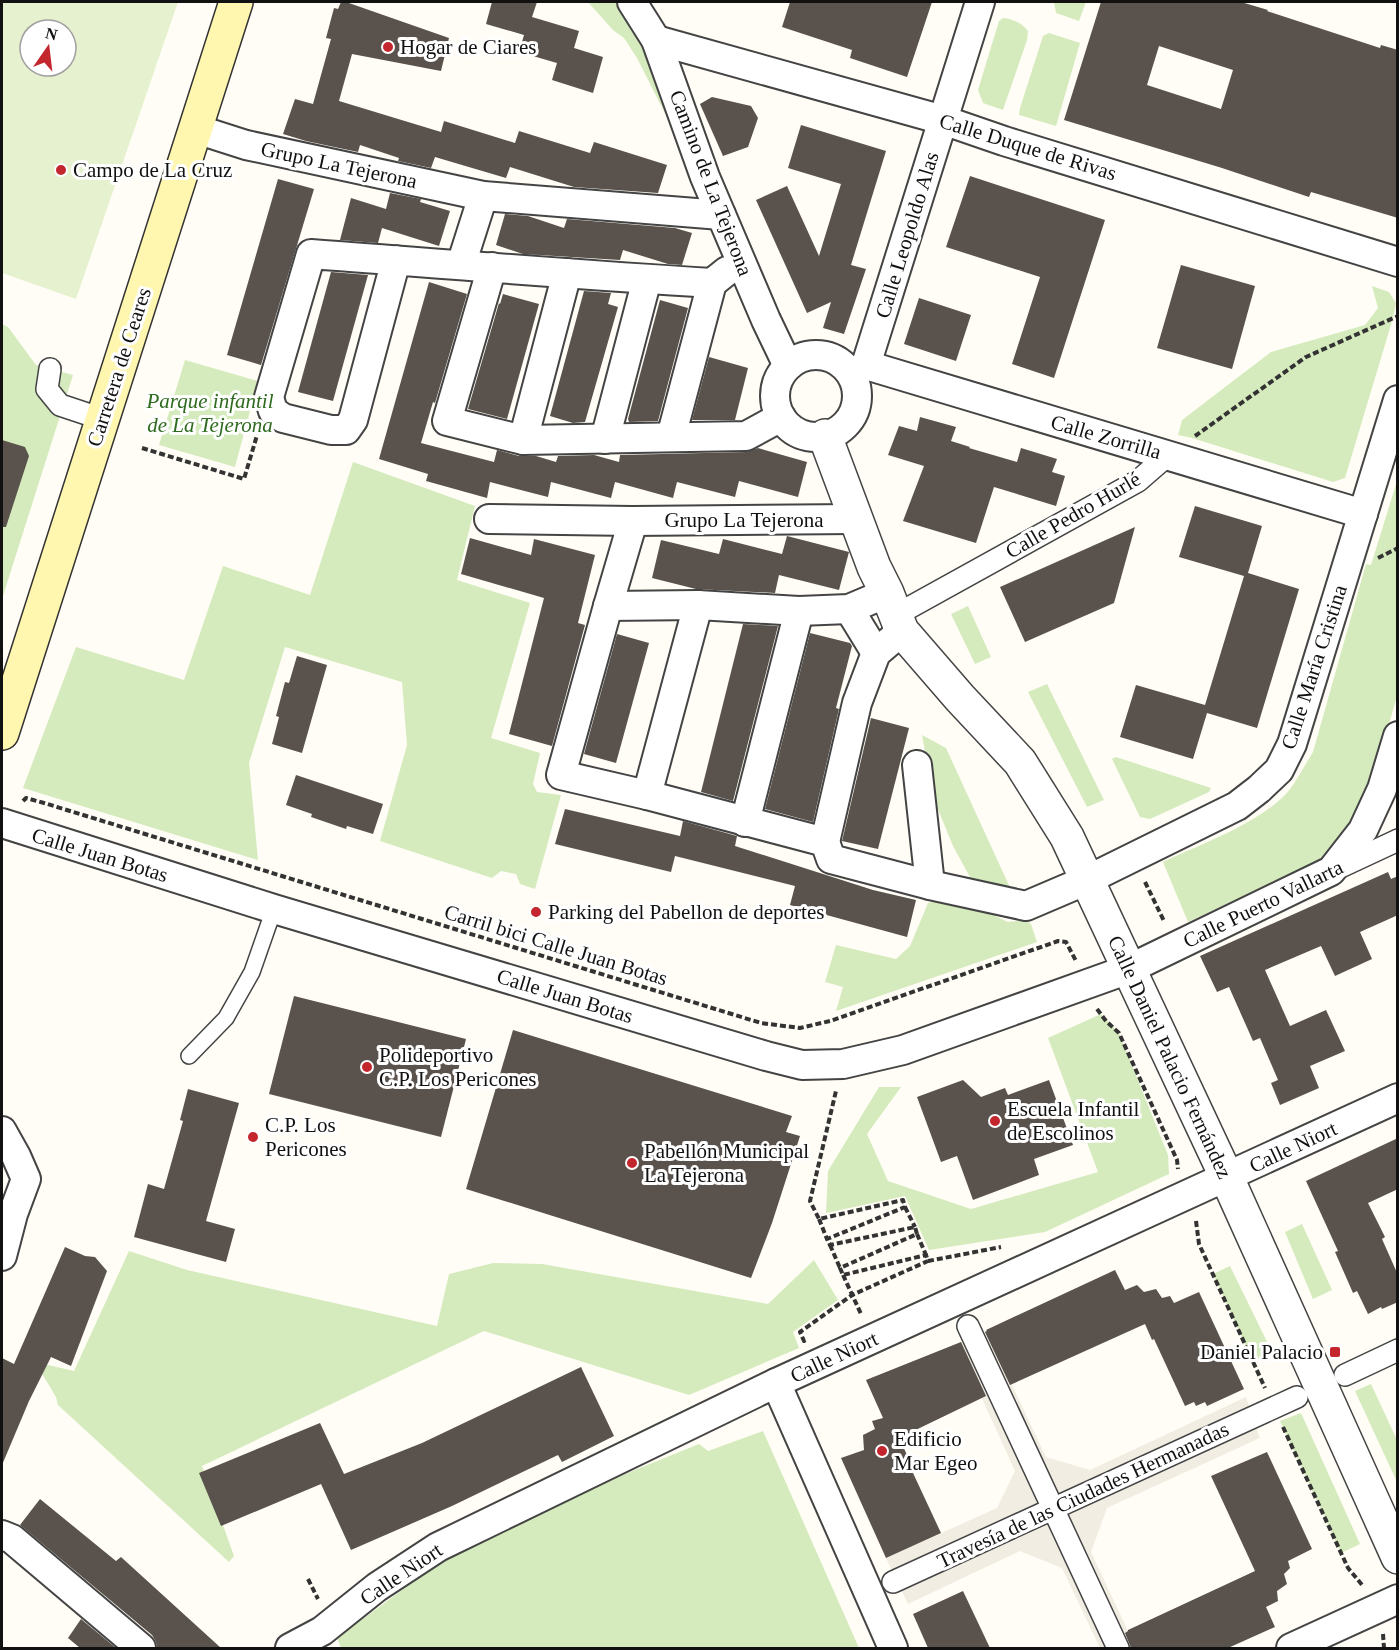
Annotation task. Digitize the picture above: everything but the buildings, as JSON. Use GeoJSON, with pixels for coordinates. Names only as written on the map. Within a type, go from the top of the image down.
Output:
{"type":"FeatureCollection","features":[{"type":"Feature","properties":{"kind":"main road","name":"Carretera de Ceares"},"geometry":{"type":"LineString","coordinates":[[2,728],[236,2]]}},
{"type":"Feature","properties":{"kind":"street","name":"Camino de La Tejerona"},"geometry":{"type":"LineString","coordinates":[[632,2],[656,40],[705,177],[788,366]]}},
{"type":"Feature","properties":{"kind":"street","name":"Calle Leopoldo Alas"},"geometry":{"type":"LineString","coordinates":[[860,371],[980,2]]}},
{"type":"Feature","properties":{"kind":"street","name":"Calle Duque de Rivas"},"geometry":{"type":"LineString","coordinates":[[656,40],[943,120],[1004,141],[1398,262]]}},
{"type":"Feature","properties":{"kind":"street","name":"Grupo La Tejerona"},"geometry":{"type":"LineString","coordinates":[[196,129],[246,145],[483,196],[721,215]]}},
{"type":"Feature","properties":{"kind":"street"},"geometry":{"type":"LineString","coordinates":[[461,265],[483,196]]}},
{"type":"Feature","properties":{"kind":"street"},"geometry":{"type":"LineString","coordinates":[[396,260],[353,420],[346,430],[331,430],[283,418],[273,411],[269,397],[311,255],[396,260],[712,284]]}},
{"type":"Feature","properties":{"kind":"street"},"geometry":{"type":"LineString","coordinates":[[671,437],[712,284],[740,260]]}},
{"type":"Feature","properties":{"kind":"street"},"geometry":{"type":"LineString","coordinates":[[492,267],[447,421],[523,440],[746,436],[781,417]]}},
{"type":"Feature","properties":{"kind":"street"},"geometry":{"type":"LineString","coordinates":[[523,440],[567,273]]}},
{"type":"Feature","properties":{"kind":"street"},"geometry":{"type":"LineString","coordinates":[[605,439],[647,279]]}},
{"type":"Feature","properties":{"kind":"street"},"geometry":{"type":"LineString","coordinates":[[815,354],[830,357],[860,371],[856,406],[850,420],[839,430],[825,436],[808,436],[793,429],[781,417],[776,404],[775,390],[779,377],[788,366],[801,358],[815,354]]}},
{"type":"Feature","properties":{"kind":"street"},"geometry":{"type":"LineString","coordinates":[[51,369],[47,389],[60,405],[102,418]]}},
{"type":"Feature","properties":{"kind":"street","name":"Calle Zorrilla"},"geometry":{"type":"LineString","coordinates":[[860,371],[1168,455],[1363,514]]}},
{"type":"Feature","properties":{"kind":"street","name":"Calle María Cristina"},"geometry":{"type":"LineString","coordinates":[[930,885],[1026,906],[1087,880],[1237,806],[1279,770],[1292,744],[1398,400]]}},
{"type":"Feature","properties":{"kind":"street"},"geometry":{"type":"LineString","coordinates":[[825,436],[874,567],[895,613],[876,653],[857,703],[825,842],[831,859],[930,885],[917,765]]}},
{"type":"Feature","properties":{"kind":"street","name":"Calle Pedro Hurlé"},"geometry":{"type":"LineString","coordinates":[[895,613],[1138,481],[1168,455]]}},
{"type":"Feature","properties":{"kind":"street","name":"Grupo La Tejerona"},"geometry":{"type":"LineString","coordinates":[[489,519],[633,521],[856,519]]}},
{"type":"Feature","properties":{"kind":"street","name":"Grupo La Tejerona"},"geometry":{"type":"LineString","coordinates":[[633,521],[561,775],[825,842]]}},
{"type":"Feature","properties":{"kind":"street"},"geometry":{"type":"LineString","coordinates":[[608,606],[698,605],[799,611],[849,609],[895,613]]}},
{"type":"Feature","properties":{"kind":"street"},"geometry":{"type":"LineString","coordinates":[[647,795],[698,605]]}},
{"type":"Feature","properties":{"kind":"street"},"geometry":{"type":"LineString","coordinates":[[849,609],[876,653]]}},
{"type":"Feature","properties":{"kind":"street"},"geometry":{"type":"LineString","coordinates":[[745,822],[799,611]]}},
{"type":"Feature","properties":{"kind":"street","name":"Calle Daniel Palacio Fernández"},"geometry":{"type":"LineString","coordinates":[[895,613],[960,698],[1020,762],[1067,837],[1227,1178],[1398,1557]]}},
{"type":"Feature","properties":{"kind":"street"},"geometry":{"type":"LineString","coordinates":[[1331,871],[1363,830],[1382,789],[1398,736]]}},
{"type":"Feature","properties":{"kind":"street","name":"Calle Juan Botas"},"geometry":{"type":"LineString","coordinates":[[2,823],[274,909],[802,1065],[843,1064],[903,1050],[1130,969]]}},
{"type":"Feature","properties":{"kind":"street","name":"Calle Puerto Vallarta"},"geometry":{"type":"LineString","coordinates":[[1130,969],[1398,840]]}},
{"type":"Feature","properties":{"kind":"street","name":"Calle Niort"},"geometry":{"type":"LineString","coordinates":[[290,1648],[322,1631],[377,1587],[438,1547],[776,1383],[867,1326],[1227,1178],[1398,1098]]}},
{"type":"Feature","properties":{"kind":"street"},"geometry":{"type":"LineString","coordinates":[[2,1131],[16,1156],[22,1190],[2,1256]]}},
{"type":"Feature","properties":{"kind":"street"},"geometry":{"type":"LineString","coordinates":[[968,1326],[1118,1648]]}},
{"type":"Feature","properties":{"kind":"street"},"geometry":{"type":"LineString","coordinates":[[1345,1375],[1398,1350]]}},
{"type":"Feature","properties":{"kind":"street"},"geometry":{"type":"LineString","coordinates":[[776,1383],[892,1648]]}},
{"type":"Feature","properties":{"kind":"street","name":"Travesía de las Ciudades Hermanadas"},"geometry":{"type":"LineString","coordinates":[[892,1582],[1297,1397]]}},
{"type":"Feature","properties":{"kind":"street"},"geometry":{"type":"LineString","coordinates":[[2,1535],[12,1539],[141,1648]]}},
{"type":"Feature","properties":{"kind":"street"},"geometry":{"type":"LineString","coordinates":[[1291,1648],[1386,1604]]}},
{"type":"Feature","properties":{"kind":"lane"},"geometry":{"type":"LineString","coordinates":[[189,1056],[226,1018],[252,972],[274,909]]}},
{"type":"Feature","properties":{"kind":"path"},"geometry":{"type":"LineString","coordinates":[[1168,455],[1306,357],[1398,316]]}},
{"type":"Feature","properties":{"kind":"path"},"geometry":{"type":"LineString","coordinates":[[142,448],[244,479],[269,397]]}},
{"type":"Feature","properties":{"kind":"path","name":"Carril bici Calle Juan Botas"},"geometry":{"type":"LineString","coordinates":[[44,803],[761,1023],[800,1028],[830,1021],[1059,941]]}},
{"type":"Feature","properties":{"kind":"path"},"geometry":{"type":"LineString","coordinates":[[838,1084],[810,1201],[867,1326]]}},
{"type":"Feature","properties":{"kind":"path"},"geometry":{"type":"LineString","coordinates":[[819,1219],[903,1200],[928,1261]]}},
{"type":"Feature","properties":{"kind":"path"},"geometry":{"type":"LineString","coordinates":[[827,1239],[905,1207]]}},
{"type":"Feature","properties":{"kind":"path"},"geometry":{"type":"LineString","coordinates":[[830,1245],[915,1227]]}},
{"type":"Feature","properties":{"kind":"path"},"geometry":{"type":"LineString","coordinates":[[840,1268],[917,1234]]}},
{"type":"Feature","properties":{"kind":"path"},"geometry":{"type":"LineString","coordinates":[[813,1336],[804,1341],[800,1332],[852,1295],[928,1261],[1006,1246]]}},
{"type":"Feature","properties":{"kind":"path"},"geometry":{"type":"LineString","coordinates":[[843,1275],[926,1255]]}},
{"type":"Feature","properties":{"kind":"path"},"geometry":{"type":"LineString","coordinates":[[851,1318],[867,1326]]}},
{"type":"Feature","properties":{"kind":"path"},"geometry":{"type":"LineString","coordinates":[[1274,1407],[1348,1569],[1365,1589],[1386,1604],[1382,1624],[1384,1648]]}},
{"type":"Feature","properties":{"kind":"green space","name":"Campo de La Cruz"},"geometry":{"type":"Polygon","coordinates":[[[2,2],[178,2],[76,299],[2,273],[2,2]]]}},
{"type":"Feature","properties":{"kind":"green space"},"geometry":{"type":"Polygon","coordinates":[[[588,2],[619,2],[636,26],[686,155],[637,58],[624,38],[613,30],[588,2]]]}},
{"type":"Feature","properties":{"kind":"green space"},"geometry":{"type":"Polygon","coordinates":[[[1054,2],[1086,2],[1079,21],[1056,13],[1054,2]]]}},
{"type":"Feature","properties":{"kind":"green space"},"geometry":{"type":"Polygon","coordinates":[[[1003,18],[1017,22],[1028,31],[1003,110],[983,103],[978,90],[999,21],[1003,18]]]}},
{"type":"Feature","properties":{"kind":"green space"},"geometry":{"type":"Polygon","coordinates":[[[1049,33],[1080,43],[1056,126],[1019,115],[1043,36],[1049,33]]]}},
{"type":"Feature","properties":{"kind":"green space"},"geometry":{"type":"Polygon","coordinates":[[[1372,286],[1389,292],[1396,303],[1345,478],[1333,482],[1178,435],[1182,420],[1271,352],[1365,325],[1378,308],[1372,286]]]}},
{"type":"Feature","properties":{"kind":"green space"},"geometry":{"type":"Polygon","coordinates":[[[2,324],[8,327],[36,365],[73,375],[2,599],[2,324]]]}},
{"type":"Feature","properties":{"kind":"green space","name":"Parque infantil de La Tejerona"},"geometry":{"type":"Polygon","coordinates":[[[185,360],[258,381],[235,467],[159,445],[185,360]]]}},
{"type":"Feature","properties":{"kind":"green space"},"geometry":{"type":"Polygon","coordinates":[[[353,462],[475,506],[457,580],[530,603],[491,738],[540,753],[533,784],[537,792],[561,795],[535,889],[520,884],[516,874],[501,871],[492,878],[380,841],[407,745],[402,682],[285,647],[249,763],[258,860],[23,788],[76,647],[184,680],[223,566],[310,595],[353,462]]]}},
{"type":"Feature","properties":{"kind":"green space"},"geometry":{"type":"Polygon","coordinates":[[[1397,481],[1397,696],[1381,753],[1354,828],[1321,860],[1188,922],[1163,862],[1259,816],[1285,795],[1300,774],[1313,752],[1366,564],[1371,565],[1397,481]]]}},
{"type":"Feature","properties":{"kind":"green space"},"geometry":{"type":"Polygon","coordinates":[[[968,606],[991,657],[975,664],[951,614],[968,606]]]}},
{"type":"Feature","properties":{"kind":"green space"},"geometry":{"type":"Polygon","coordinates":[[[1047,684],[1104,800],[1087,807],[1028,692],[1047,684]]]}},
{"type":"Feature","properties":{"kind":"green space"},"geometry":{"type":"Polygon","coordinates":[[[922,735],[946,748],[1012,892],[982,887],[971,879],[953,846],[933,797],[922,735]]]}},
{"type":"Feature","properties":{"kind":"green space"},"geometry":{"type":"Polygon","coordinates":[[[1116,757],[1211,788],[1209,792],[1150,819],[1140,817],[1112,759],[1116,757]]]}},
{"type":"Feature","properties":{"kind":"green space"},"geometry":{"type":"Polygon","coordinates":[[[950,898],[968,903],[1008,922],[1026,920],[1031,924],[1037,942],[836,1011],[843,987],[825,982],[836,945],[896,959],[910,946],[928,903],[950,898]]]}},
{"type":"Feature","properties":{"kind":"green space"},"geometry":{"type":"Polygon","coordinates":[[[1101,1014],[1119,1033],[1168,1155],[1169,1174],[1045,1232],[929,1250],[905,1196],[826,1213],[828,1171],[879,1087],[901,1087],[867,1134],[888,1181],[971,1209],[1098,1172],[1048,1038],[1101,1014]]]}},
{"type":"Feature","properties":{"kind":"green space"},"geometry":{"type":"Polygon","coordinates":[[[1302,1224],[1332,1290],[1313,1299],[1285,1232],[1302,1224]]]}},
{"type":"Feature","properties":{"kind":"green space"},"geometry":{"type":"Polygon","coordinates":[[[129,1251],[187,1270],[437,1326],[449,1274],[493,1263],[542,1264],[768,1304],[814,1260],[838,1300],[793,1332],[799,1348],[689,1395],[484,1331],[202,1466],[234,1556],[229,1562],[58,1405],[56,1397],[35,1362],[74,1371],[129,1251]]]}},
{"type":"Feature","properties":{"kind":"green space"},"geometry":{"type":"Polygon","coordinates":[[[1230,1266],[1272,1352],[1253,1362],[1213,1274],[1230,1266]]]}},
{"type":"Feature","properties":{"kind":"green space"},"geometry":{"type":"Polygon","coordinates":[[[1371,1384],[1397,1440],[1397,1482],[1355,1391],[1371,1384]]]}},
{"type":"Feature","properties":{"kind":"green space"},"geometry":{"type":"Polygon","coordinates":[[[1301,1413],[1360,1544],[1341,1553],[1280,1421],[1301,1413]]]}},
{"type":"Feature","properties":{"kind":"green space"},"geometry":{"type":"Polygon","coordinates":[[[763,1431],[859,1648],[341,1648],[337,1638],[428,1571],[529,1513],[699,1444],[708,1451],[763,1431]]]}},
{"type":"Feature","properties":{"kind":"shaded area"},"geometry":{"type":"Polygon","coordinates":[[[986,1330],[1046,1457],[1090,1470],[1246,1397],[1260,1438],[1107,1508],[1091,1552],[1136,1648],[1100,1648],[1062,1568],[1020,1551],[908,1604],[886,1558],[997,1508],[1015,1471],[957,1344],[986,1330]]]}},
{"type":"Feature","properties":{"kind":"place","name":"Hogar de Ciares"},"geometry":{"type":"Point","coordinates":[388,47]}},
{"type":"Feature","properties":{"kind":"place","name":"Campo de La Cruz"},"geometry":{"type":"Point","coordinates":[61,170]}},
{"type":"Feature","properties":{"kind":"place","name":"Parking del Pabellon de deportes"},"geometry":{"type":"Point","coordinates":[536,912]}},
{"type":"Feature","properties":{"kind":"place","name":"Polideportivo C.P. Los Pericones"},"geometry":{"type":"Point","coordinates":[367,1067]}},
{"type":"Feature","properties":{"kind":"place","name":"Escuela Infantil de Escolinos"},"geometry":{"type":"Point","coordinates":[995,1121]}},
{"type":"Feature","properties":{"kind":"place","name":"C.P. Los Pericones"},"geometry":{"type":"Point","coordinates":[253,1137]}},
{"type":"Feature","properties":{"kind":"place","name":"Pabellón Municipal La Tejerona"},"geometry":{"type":"Point","coordinates":[632,1163]}},
{"type":"Feature","properties":{"kind":"place","name":"Daniel Palacio"},"geometry":{"type":"Point","coordinates":[1335,1352]}},
{"type":"Feature","properties":{"kind":"place","name":"Edificio Mar Egeo"},"geometry":{"type":"Point","coordinates":[882,1451]}}]}
